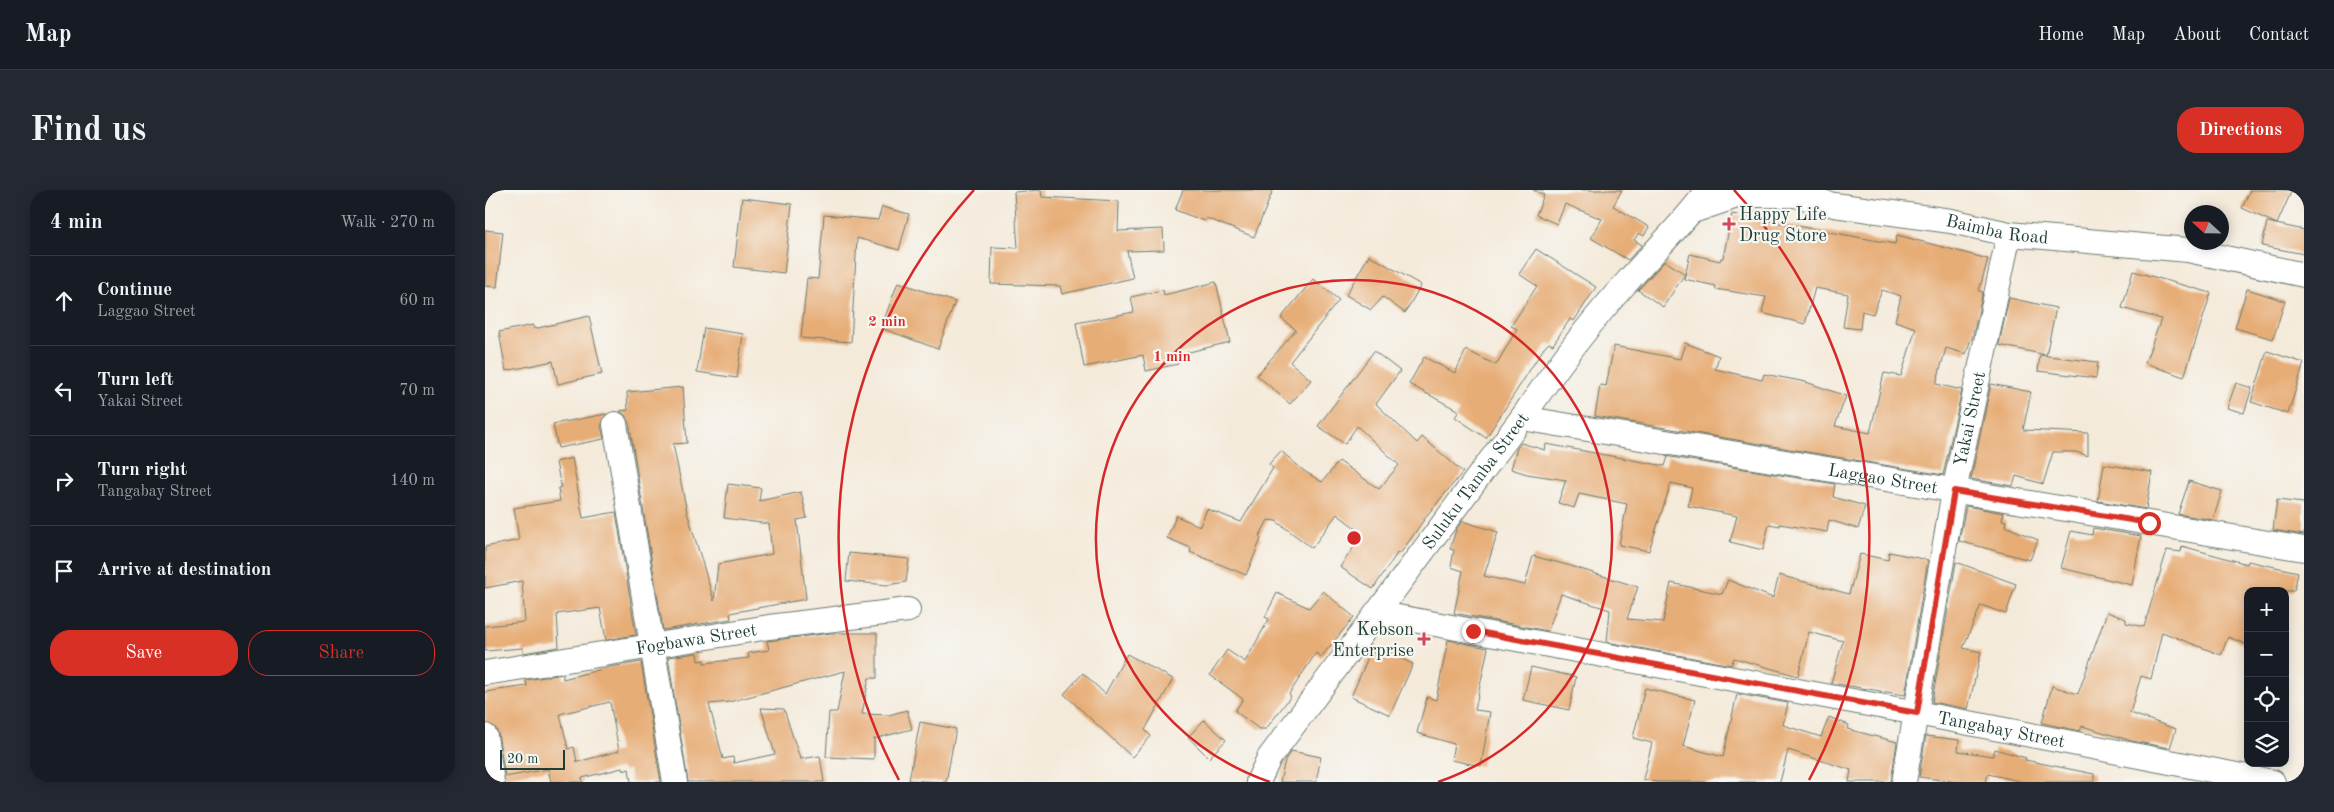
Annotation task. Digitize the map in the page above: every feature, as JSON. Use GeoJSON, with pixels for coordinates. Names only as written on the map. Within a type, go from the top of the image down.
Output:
{"type":"FeatureCollection","features":[{"type":"Feature","properties":{"kind":"street","name":"Suluku Tamba Street"},"geometry":{"type":"LineString","coordinates":[[1258,782],[1269,758],[1522,418],[1561,361],[1626,283],[1693,211],[1708,190]]}},
{"type":"Feature","properties":{"kind":"street","name":"Baimba Road"},"geometry":{"type":"LineString","coordinates":[[1693,211],[1740,194],[1795,195],[1834,204],[1951,221],[2009,234],[2188,250],[2304,275]]}},
{"type":"Feature","properties":{"kind":"street","name":"Yakai Street"},"geometry":{"type":"LineString","coordinates":[[1904,782],[1954,491],[2009,234]]}},
{"type":"Feature","properties":{"kind":"street","name":"Laggao Street"},"geometry":{"type":"LineString","coordinates":[[1522,418],[2304,549]]}},
{"type":"Feature","properties":{"kind":"street"},"geometry":{"type":"LineString","coordinates":[[615,424],[675,782]]}},
{"type":"Feature","properties":{"kind":"street","name":"Fogbawa Street"},"geometry":{"type":"LineString","coordinates":[[485,673],[653,645],[908,610]]}},
{"type":"Feature","properties":{"kind":"street","name":"Tangabay Street"},"geometry":{"type":"LineString","coordinates":[[1376,613],[1917,713],[2273,782]]}},
{"type":"Feature","properties":{"kind":"street"},"geometry":{"type":"LineString","coordinates":[[485,736],[492,782]]}},
{"type":"Feature","properties":{"kind":"building"},"geometry":{"type":"Polygon","coordinates":[[[1041,190],[1042,197],[1119,201],[1118,231],[1163,229],[1164,250],[1127,251],[1133,278],[1062,294],[1060,286],[991,284],[992,247],[1018,248],[1014,192],[1041,190]]]}},
{"type":"Feature","properties":{"kind":"building"},"geometry":{"type":"Polygon","coordinates":[[[1183,190],[1273,190],[1254,237],[1206,218],[1204,221],[1175,210],[1183,190]]]}},
{"type":"Feature","properties":{"kind":"building"},"geometry":{"type":"Polygon","coordinates":[[[1533,190],[1622,190],[1613,206],[1649,227],[1644,236],[1639,233],[1634,240],[1642,245],[1628,260],[1591,238],[1602,219],[1565,204],[1557,224],[1536,215],[1544,195],[1533,190]]]}},
{"type":"Feature","properties":{"kind":"building"},"geometry":{"type":"Polygon","coordinates":[[[2250,190],[2292,190],[2277,224],[2242,208],[2250,190]]]}},
{"type":"Feature","properties":{"kind":"building"},"geometry":{"type":"Polygon","coordinates":[[[742,198],[792,204],[784,273],[734,267],[742,198]]]}},
{"type":"Feature","properties":{"kind":"building"},"geometry":{"type":"Polygon","coordinates":[[[882,207],[909,214],[899,250],[857,238],[851,342],[801,338],[807,278],[818,279],[824,215],[878,220],[882,207]]]}},
{"type":"Feature","properties":{"kind":"building"},"geometry":{"type":"Polygon","coordinates":[[[1732,214],[1895,244],[1897,235],[1988,259],[1979,291],[1983,292],[1972,339],[1966,354],[1946,348],[1936,384],[1962,390],[1943,475],[1595,416],[1600,385],[1606,386],[1614,346],[1680,359],[1685,343],[1719,356],[1715,369],[1762,380],[1764,374],[1806,382],[1846,396],[1835,426],[1870,433],[1884,373],[1901,376],[1916,328],[1895,321],[1901,296],[1882,290],[1873,314],[1862,311],[1860,329],[1843,327],[1848,294],[1815,288],[1805,324],[1762,313],[1766,297],[1715,289],[1716,286],[1684,279],[1690,254],[1720,261],[1723,258],[1732,214]]]}},
{"type":"Feature","properties":{"kind":"building"},"geometry":{"type":"Polygon","coordinates":[[[2267,222],[2304,230],[2304,254],[2262,246],[2267,222]]]}},
{"type":"Feature","properties":{"kind":"building"},"geometry":{"type":"Polygon","coordinates":[[[485,230],[503,232],[497,287],[485,286],[485,230]]]}},
{"type":"Feature","properties":{"kind":"building"},"geometry":{"type":"Polygon","coordinates":[[[1536,249],[1596,287],[1574,321],[1570,319],[1553,345],[1549,343],[1544,348],[1486,438],[1455,417],[1459,411],[1409,384],[1424,357],[1455,373],[1466,350],[1496,365],[1517,329],[1511,326],[1537,286],[1519,274],[1536,249]]]}},
{"type":"Feature","properties":{"kind":"building"},"geometry":{"type":"Polygon","coordinates":[[[1369,255],[1421,285],[1405,313],[1383,297],[1371,310],[1346,295],[1369,255]]]}},
{"type":"Feature","properties":{"kind":"building"},"geometry":{"type":"Polygon","coordinates":[[[1665,261],[1685,274],[1663,307],[1638,290],[1665,261]]]}},
{"type":"Feature","properties":{"kind":"building"},"geometry":{"type":"Polygon","coordinates":[[[2133,271],[2211,293],[2184,377],[2145,363],[2161,319],[2122,308],[2133,271]]]}},
{"type":"Feature","properties":{"kind":"building"},"geometry":{"type":"Polygon","coordinates":[[[1313,279],[1339,300],[1290,362],[1311,380],[1290,404],[1257,375],[1296,330],[1281,318],[1313,279]]]}},
{"type":"Feature","properties":{"kind":"building"},"geometry":{"type":"Polygon","coordinates":[[[898,282],[955,302],[938,349],[881,328],[898,282]]]}},
{"type":"Feature","properties":{"kind":"building"},"geometry":{"type":"Polygon","coordinates":[[[1216,282],[1230,342],[1177,355],[1178,364],[1146,371],[1143,355],[1084,367],[1076,323],[1134,312],[1131,297],[1163,290],[1164,295],[1216,282]]]}},
{"type":"Feature","properties":{"kind":"building"},"geometry":{"type":"Polygon","coordinates":[[[2247,289],[2285,301],[2273,339],[2235,328],[2247,289]]]}},
{"type":"Feature","properties":{"kind":"building"},"geometry":{"type":"Polygon","coordinates":[[[2009,298],[2056,308],[2046,355],[1999,345],[2009,298]]]}},
{"type":"Feature","properties":{"kind":"building"},"geometry":{"type":"Polygon","coordinates":[[[589,316],[602,374],[558,384],[553,361],[506,371],[499,332],[533,325],[534,329],[589,316]]]}},
{"type":"Feature","properties":{"kind":"building"},"geometry":{"type":"Polygon","coordinates":[[[704,328],[743,334],[737,378],[697,372],[704,328]]]}},
{"type":"Feature","properties":{"kind":"building"},"geometry":{"type":"Polygon","coordinates":[[[1374,351],[1400,371],[1376,404],[1417,443],[1422,437],[1463,472],[1428,514],[1400,554],[1398,552],[1373,589],[1340,567],[1363,534],[1337,514],[1312,548],[1276,521],[1268,520],[1259,537],[1261,539],[1246,575],[1190,552],[1191,548],[1167,538],[1176,516],[1200,526],[1207,509],[1241,522],[1273,468],[1269,464],[1281,451],[1304,471],[1322,482],[1339,461],[1379,489],[1399,465],[1357,426],[1345,444],[1318,426],[1374,351]]]}},
{"type":"Feature","properties":{"kind":"building"},"geometry":{"type":"Polygon","coordinates":[[[2267,351],[2304,363],[2288,414],[2251,402],[2267,351]]]}},
{"type":"Feature","properties":{"kind":"building"},"geometry":{"type":"Polygon","coordinates":[[[2040,355],[2098,362],[2096,378],[2038,371],[2040,355]]]}},
{"type":"Feature","properties":{"kind":"building"},"geometry":{"type":"Polygon","coordinates":[[[2236,383],[2252,388],[2244,413],[2227,408],[2236,383]]]}},
{"type":"Feature","properties":{"kind":"building"},"geometry":{"type":"Polygon","coordinates":[[[1991,384],[2031,392],[2023,430],[2088,433],[2088,456],[2076,452],[2053,452],[2043,484],[2016,476],[2013,486],[1971,479],[1991,384]]]}},
{"type":"Feature","properties":{"kind":"building"},"geometry":{"type":"Polygon","coordinates":[[[683,387],[687,443],[673,444],[687,512],[714,601],[718,564],[772,554],[769,524],[724,518],[728,484],[761,488],[759,501],[801,492],[807,518],[797,520],[806,599],[730,613],[731,619],[663,630],[629,422],[620,411],[628,410],[627,392],[683,387]]]}},
{"type":"Feature","properties":{"kind":"building"},"geometry":{"type":"Polygon","coordinates":[[[606,414],[601,426],[604,439],[558,448],[553,424],[606,414]]]}},
{"type":"Feature","properties":{"kind":"building"},"geometry":{"type":"Polygon","coordinates":[[[1521,443],[1545,450],[1546,444],[1665,466],[1668,457],[1665,456],[1835,484],[1833,497],[1865,506],[1858,529],[1829,520],[1827,532],[1780,524],[1780,526],[1769,524],[1763,550],[1730,542],[1737,516],[1688,506],[1692,488],[1671,483],[1649,551],[1619,545],[1627,504],[1579,494],[1574,508],[1558,503],[1566,480],[1527,474],[1511,469],[1517,448],[1521,443]]]}},
{"type":"Feature","properties":{"kind":"building"},"geometry":{"type":"Polygon","coordinates":[[[572,458],[583,518],[616,512],[636,635],[606,640],[600,608],[557,614],[559,647],[523,653],[523,648],[485,651],[485,626],[525,622],[522,581],[485,588],[485,547],[519,540],[514,508],[560,501],[558,488],[561,487],[556,462],[572,458]]]}},
{"type":"Feature","properties":{"kind":"building"},"geometry":{"type":"Polygon","coordinates":[[[2104,464],[2152,472],[2146,509],[2098,501],[2104,464]]]}},
{"type":"Feature","properties":{"kind":"building"},"geometry":{"type":"Polygon","coordinates":[[[2189,481],[2222,491],[2213,520],[2178,514],[2189,481]]]}},
{"type":"Feature","properties":{"kind":"building"},"geometry":{"type":"Polygon","coordinates":[[[2277,500],[2304,503],[2304,535],[2273,530],[2277,500]]]}},
{"type":"Feature","properties":{"kind":"building"},"geometry":{"type":"Polygon","coordinates":[[[1966,506],[2004,513],[2002,520],[2006,521],[2005,526],[2038,540],[2030,560],[1959,541],[1966,506]]]}},
{"type":"Feature","properties":{"kind":"building"},"geometry":{"type":"Polygon","coordinates":[[[1462,521],[1498,532],[1484,576],[1525,585],[1533,556],[1571,566],[1638,587],[1627,619],[1663,622],[1671,583],[1722,594],[1728,580],[1773,598],[1779,575],[1849,594],[1860,554],[1888,560],[1889,552],[1928,560],[1905,695],[1831,683],[1843,641],[1809,632],[1798,676],[1734,658],[1731,665],[1607,642],[1610,610],[1561,594],[1548,631],[1454,613],[1463,571],[1451,567],[1454,550],[1450,549],[1456,530],[1462,521]]]}},
{"type":"Feature","properties":{"kind":"building"},"geometry":{"type":"Polygon","coordinates":[[[2093,528],[2141,536],[2132,585],[2061,568],[2071,531],[2092,535],[2093,528]]]}},
{"type":"Feature","properties":{"kind":"building"},"geometry":{"type":"Polygon","coordinates":[[[2182,546],[2247,564],[2248,561],[2298,572],[2294,591],[2289,591],[2289,587],[2244,587],[2244,643],[2228,637],[2221,655],[2162,632],[2151,679],[2141,676],[2130,713],[2176,729],[2170,748],[2132,741],[2082,726],[2080,731],[2042,723],[2052,686],[2078,694],[2107,612],[2126,619],[2126,623],[2144,627],[2167,550],[2181,552],[2182,546]]]}},
{"type":"Feature","properties":{"kind":"building"},"geometry":{"type":"Polygon","coordinates":[[[849,553],[909,559],[906,582],[887,585],[846,581],[849,553]]]}},
{"type":"Feature","properties":{"kind":"building"},"geometry":{"type":"Polygon","coordinates":[[[1956,562],[2016,584],[2006,614],[1981,605],[1963,648],[1981,652],[1968,709],[1932,702],[1956,562]]]}},
{"type":"Feature","properties":{"kind":"building"},"geometry":{"type":"Polygon","coordinates":[[[1323,591],[1354,617],[1321,657],[1316,653],[1289,694],[1291,696],[1266,729],[1259,729],[1235,711],[1243,699],[1210,675],[1227,650],[1245,662],[1269,619],[1265,617],[1277,593],[1309,608],[1323,591]]]}},
{"type":"Feature","properties":{"kind":"building"},"geometry":{"type":"Polygon","coordinates":[[[831,633],[877,633],[877,678],[869,678],[862,714],[889,715],[907,710],[912,729],[874,739],[874,759],[826,757],[829,712],[837,712],[845,671],[729,702],[709,704],[723,759],[733,757],[734,763],[775,754],[761,708],[784,709],[800,759],[820,756],[824,782],[688,782],[668,657],[697,653],[698,661],[704,660],[704,663],[749,658],[748,653],[769,650],[767,641],[831,633]]]}},
{"type":"Feature","properties":{"kind":"building"},"geometry":{"type":"Polygon","coordinates":[[[1448,640],[1488,648],[1475,710],[1490,712],[1481,766],[1451,760],[1454,744],[1417,733],[1427,697],[1436,700],[1448,640]]]}},
{"type":"Feature","properties":{"kind":"building"},"geometry":{"type":"Polygon","coordinates":[[[1373,646],[1413,664],[1390,715],[1351,697],[1373,646]]]}},
{"type":"Feature","properties":{"kind":"building"},"geometry":{"type":"Polygon","coordinates":[[[1127,654],[1173,679],[1145,730],[1151,736],[1132,757],[1064,694],[1083,673],[1105,694],[1127,654]]]}},
{"type":"Feature","properties":{"kind":"building"},"geometry":{"type":"Polygon","coordinates":[[[641,662],[661,782],[631,782],[629,769],[623,771],[622,768],[582,778],[583,782],[551,782],[548,769],[505,777],[498,733],[495,727],[485,723],[485,692],[527,686],[526,680],[563,674],[563,679],[610,667],[641,662]],[[610,702],[560,714],[568,749],[574,747],[577,762],[619,751],[610,702]]]}},
{"type":"Feature","properties":{"kind":"building"},"geometry":{"type":"Polygon","coordinates":[[[1531,667],[1576,677],[1569,710],[1523,700],[1531,667]]]}},
{"type":"Feature","properties":{"kind":"building"},"geometry":{"type":"Polygon","coordinates":[[[1645,688],[1695,700],[1683,746],[1723,757],[1737,694],[1788,703],[1783,725],[1821,737],[1829,717],[1849,725],[1847,729],[1897,742],[1891,782],[1849,782],[1851,770],[1788,750],[1780,782],[1656,782],[1643,779],[1652,743],[1633,738],[1645,688]]]}},
{"type":"Feature","properties":{"kind":"building"},"geometry":{"type":"Polygon","coordinates":[[[1204,720],[1226,740],[1209,758],[1188,737],[1204,720]]]}},
{"type":"Feature","properties":{"kind":"building"},"geometry":{"type":"Polygon","coordinates":[[[920,722],[956,729],[946,782],[909,780],[920,722]]]}},
{"type":"Feature","properties":{"kind":"building"},"geometry":{"type":"Polygon","coordinates":[[[1926,736],[1959,740],[1958,751],[1993,756],[1995,749],[2026,758],[2025,760],[2094,774],[2094,782],[2024,782],[1988,774],[1986,782],[1957,782],[1919,777],[1926,736]]]}},
{"type":"Feature","properties":{"kind":"building"},"geometry":{"type":"Polygon","coordinates":[[[1291,751],[1321,757],[1316,782],[1280,782],[1285,760],[1291,751]]]}},
{"type":"Feature","properties":{"kind":"place","name":"Happy Life Drug Store"},"geometry":{"type":"Point","coordinates":[1729,224]}},
{"type":"Feature","properties":{"kind":"place","name":"Kebson Enterprise"},"geometry":{"type":"Point","coordinates":[1424,639]}},
{"type":"Feature","properties":{"kind":"route"},"geometry":{"type":"LineString","coordinates":[[1473,631],[1917,713],[1954,491],[2149,523]]}}]}
